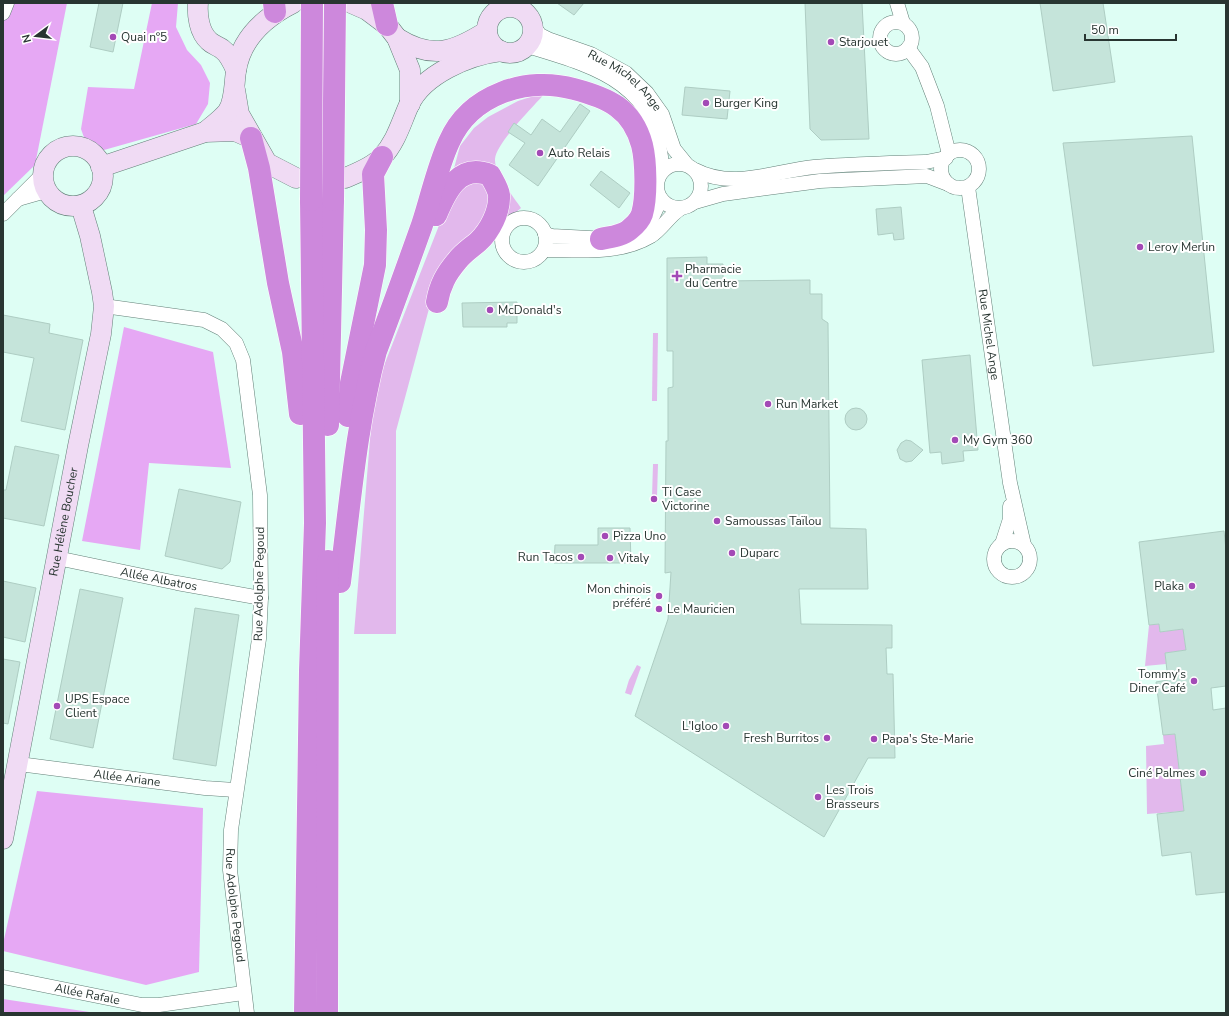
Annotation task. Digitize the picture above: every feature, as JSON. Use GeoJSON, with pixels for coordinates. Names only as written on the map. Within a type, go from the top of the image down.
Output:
{"type":"FeatureCollection","features":[{"type":"Feature","properties":{"kind":"highway"},"geometry":{"type":"LineString","coordinates":[[305,1013],[310,671],[315,523],[311,200],[312,3]]}},
{"type":"Feature","properties":{"kind":"highway"},"geometry":{"type":"LineString","coordinates":[[327,1013],[329,361],[333,200],[335,3]]}},
{"type":"Feature","properties":{"kind":"highway"},"geometry":{"type":"LineString","coordinates":[[382,3],[392,32]]}},
{"type":"Feature","properties":{"kind":"highway"},"geometry":{"type":"LineString","coordinates":[[340,582],[365,394],[376,350],[407,267],[444,153],[455,130],[475,108],[492,97],[525,85],[559,84],[585,91],[610,101],[620,107],[636,126],[643,150],[645,194],[642,214],[636,224],[628,232],[601,240]]}},
{"type":"Feature","properties":{"kind":"highway"},"geometry":{"type":"LineString","coordinates":[[251,138],[259,168],[272,254],[293,352],[298,385],[303,455],[305,614],[310,671]]}},
{"type":"Feature","properties":{"kind":"highway"},"geometry":{"type":"LineString","coordinates":[[328,697],[335,673],[339,647],[341,514],[351,383],[375,265],[376,230],[374,174],[382,157]]}},
{"type":"Feature","properties":{"kind":"highway"},"geometry":{"type":"LineString","coordinates":[[407,267],[428,234],[444,197],[463,174],[473,171],[490,175],[499,194],[498,207],[492,224],[480,241],[458,259],[444,278],[440,286],[437,302]]}},
{"type":"Feature","properties":{"kind":"street"},"geometry":{"type":"LineString","coordinates":[[3,13],[7,3]]}},
{"type":"Feature","properties":{"kind":"street"},"geometry":{"type":"LineString","coordinates":[[198,3],[197,15],[200,28],[208,41],[224,50],[232,61],[239,114],[251,138],[267,164],[296,178]]}},
{"type":"Feature","properties":{"kind":"street"},"geometry":{"type":"LineString","coordinates":[[207,3],[206,22],[211,30],[220,37],[231,39],[240,37],[256,29]]}},
{"type":"Feature","properties":{"kind":"street"},"geometry":{"type":"LineString","coordinates":[[351,3],[367,10],[411,47],[423,51],[440,51],[475,38],[487,31]]}},
{"type":"Feature","properties":{"kind":"street"},"geometry":{"type":"LineString","coordinates":[[891,3],[896,23]]}},
{"type":"Feature","properties":{"kind":"street"},"geometry":{"type":"LineString","coordinates":[[896,23],[897,3]]}},
{"type":"Feature","properties":{"kind":"street"},"geometry":{"type":"LineString","coordinates":[[205,132],[228,111],[235,79],[247,41],[256,29],[281,6]]}},
{"type":"Feature","properties":{"kind":"street"},"geometry":{"type":"LineString","coordinates":[[345,178],[365,169],[382,157],[399,132],[410,104],[435,77],[452,66],[485,53],[501,51],[510,53],[519,51],[527,46],[532,38],[526,14],[510,7],[497,7],[491,17],[487,31],[489,39],[494,46],[501,51]]}},
{"type":"Feature","properties":{"kind":"street","name":"Rue Michel Ange"},"geometry":{"type":"LineString","coordinates":[[526,14],[540,35],[591,54],[626,73],[647,93],[662,114],[674,149],[691,168]]}},
{"type":"Feature","properties":{"kind":"street"},"geometry":{"type":"LineString","coordinates":[[895,55],[900,54],[908,48],[912,36],[909,28],[896,23],[881,30],[879,41],[884,50],[895,55],[904,59],[925,78]]}},
{"type":"Feature","properties":{"kind":"street"},"geometry":{"type":"LineString","coordinates":[[392,32],[410,70],[410,104]]}},
{"type":"Feature","properties":{"kind":"street","name":"Rue Michel Ange"},"geometry":{"type":"LineString","coordinates":[[527,46],[584,64],[611,76],[632,93],[652,123],[659,146],[662,172]]}},
{"type":"Feature","properties":{"kind":"street"},"geometry":{"type":"LineString","coordinates":[[908,48],[922,67],[939,111],[963,151]]}},
{"type":"Feature","properties":{"kind":"street"},"geometry":{"type":"LineString","coordinates":[[939,111],[947,156],[942,171],[948,184]]}},
{"type":"Feature","properties":{"kind":"street"},"geometry":{"type":"LineString","coordinates":[[101,167],[205,132],[235,132],[251,138]]}},
{"type":"Feature","properties":{"kind":"street"},"geometry":{"type":"LineString","coordinates":[[72,146],[83,148],[91,152],[101,167],[103,177],[101,186],[90,202],[81,206],[71,207],[61,204],[53,199],[45,183],[45,165],[55,151],[72,146]]}},
{"type":"Feature","properties":{"kind":"street"},"geometry":{"type":"LineString","coordinates":[[691,168],[699,176],[702,189],[695,202],[689,207],[680,209],[673,208],[661,199],[657,185],[662,172],[673,164],[691,168],[707,176],[726,180],[743,180],[795,169],[926,162],[947,156],[958,150],[974,157],[979,169],[976,180],[968,187],[958,188],[927,176],[820,181],[723,194],[695,202]]}},
{"type":"Feature","properties":{"kind":"street"},"geometry":{"type":"LineString","coordinates":[[3,214],[18,199],[45,183]]}},
{"type":"Feature","properties":{"kind":"street","name":"Rue Michel Ange"},"geometry":{"type":"LineString","coordinates":[[968,187],[1010,483],[1024,545],[1030,553],[1028,568],[1021,575],[1010,577],[999,572],[995,564],[996,551],[1002,544],[1010,519],[1010,483]]}},
{"type":"Feature","properties":{"kind":"street"},"geometry":{"type":"LineString","coordinates":[[545,234],[552,236],[601,240],[623,238],[633,235],[643,229],[650,222],[661,199]]}},
{"type":"Feature","properties":{"kind":"street","name":"Rue Hélène Boucher"},"geometry":{"type":"LineString","coordinates":[[3,838],[19,764],[57,558],[101,334],[104,306],[90,236],[81,206]]}},
{"type":"Feature","properties":{"kind":"street"},"geometry":{"type":"LineString","coordinates":[[544,250],[611,249],[633,245],[653,235],[671,215],[680,209]]}},
{"type":"Feature","properties":{"kind":"street"},"geometry":{"type":"LineString","coordinates":[[522,217],[533,219],[541,226],[545,234],[546,242],[544,250],[533,260],[523,262],[513,259],[506,254],[502,238],[505,228],[512,220],[522,217]]}},
{"type":"Feature","properties":{"kind":"street","name":"Rue Adolphe Pegoud"},"geometry":{"type":"LineString","coordinates":[[104,306],[204,320],[222,329],[236,343],[243,360],[260,495],[261,598],[259,639],[231,830],[230,870],[243,993],[247,1013]]}},
{"type":"Feature","properties":{"kind":"street"},"geometry":{"type":"LineString","coordinates":[[1002,544],[1013,541],[1024,545]]}},
{"type":"Feature","properties":{"kind":"street","name":"Allée Albatros"},"geometry":{"type":"LineString","coordinates":[[57,558],[147,577],[261,598]]}},
{"type":"Feature","properties":{"kind":"street","name":"Allée Ariane"},"geometry":{"type":"LineString","coordinates":[[19,764],[206,788],[236,790]]}},
{"type":"Feature","properties":{"kind":"street","name":"Allée Rafale"},"geometry":{"type":"LineString","coordinates":[[3,976],[142,1005],[159,1005],[243,993]]}},
{"type":"Feature","properties":{"kind":"shaded area"},"geometry":{"type":"Polygon","coordinates":[[[3,3],[67,3],[35,165],[3,196],[3,3]]]}},
{"type":"Feature","properties":{"kind":"shaded area"},"geometry":{"type":"Polygon","coordinates":[[[152,3],[178,3],[176,27],[187,50],[201,65],[210,83],[208,104],[196,124],[104,150],[86,143],[81,129],[88,87],[134,89],[152,3]]]}},
{"type":"Feature","properties":{"kind":"shaded area"},"geometry":{"type":"Polygon","coordinates":[[[546,92],[509,134],[497,152],[495,159],[501,177],[521,208],[437,279],[396,431],[396,634],[354,634],[374,391],[438,228],[460,146],[474,128],[488,117],[518,101],[546,92]]]}},
{"type":"Feature","properties":{"kind":"shaded area"},"geometry":{"type":"Polygon","coordinates":[[[124,327],[213,352],[231,468],[149,463],[140,550],[82,541],[124,327]]]}},
{"type":"Feature","properties":{"kind":"shaded area"},"geometry":{"type":"Polygon","coordinates":[[[653,333],[658,333],[657,401],[652,401],[653,333]]]}},
{"type":"Feature","properties":{"kind":"shaded area"},"geometry":{"type":"Polygon","coordinates":[[[653,464],[658,464],[657,496],[652,496],[653,464]]]}},
{"type":"Feature","properties":{"kind":"shaded area"},"geometry":{"type":"Polygon","coordinates":[[[1159,624],[1160,632],[1183,629],[1186,650],[1165,653],[1166,664],[1145,666],[1149,625],[1159,624]]]}},
{"type":"Feature","properties":{"kind":"shaded area"},"geometry":{"type":"Polygon","coordinates":[[[637,665],[641,667],[631,695],[625,693],[629,680],[637,665]]]}},
{"type":"Feature","properties":{"kind":"shaded area"},"geometry":{"type":"Polygon","coordinates":[[[1175,734],[1184,811],[1147,814],[1146,746],[1164,744],[1163,735],[1175,734]]]}},
{"type":"Feature","properties":{"kind":"shaded area"},"geometry":{"type":"Polygon","coordinates":[[[37,791],[203,808],[199,972],[146,985],[3,951],[3,944],[37,791]]]}},
{"type":"Feature","properties":{"kind":"shaded area"},"geometry":{"type":"Polygon","coordinates":[[[3,999],[96,1013],[3,1013],[3,999]]]}},
{"type":"Feature","properties":{"kind":"building"},"geometry":{"type":"Polygon","coordinates":[[[99,3],[123,3],[113,52],[90,47],[99,3]]]}},
{"type":"Feature","properties":{"kind":"building"},"geometry":{"type":"Polygon","coordinates":[[[557,3],[584,3],[574,15],[557,3]]]}},
{"type":"Feature","properties":{"kind":"building"},"geometry":{"type":"Polygon","coordinates":[[[805,3],[862,3],[869,139],[821,140],[810,129],[805,3]]]}},
{"type":"Feature","properties":{"kind":"building"},"geometry":{"type":"Polygon","coordinates":[[[1040,3],[1103,3],[1115,82],[1053,91],[1040,3]]]}},
{"type":"Feature","properties":{"kind":"building","name":"Burger King"},"geometry":{"type":"Polygon","coordinates":[[[685,87],[730,91],[727,119],[682,115],[685,87]]]}},
{"type":"Feature","properties":{"kind":"building","name":"Auto Relais"},"geometry":{"type":"Polygon","coordinates":[[[580,104],[590,111],[538,186],[509,165],[525,143],[508,132],[514,123],[531,135],[542,119],[560,132],[580,104]]]}},
{"type":"Feature","properties":{"kind":"building","name":"Leroy Merlin"},"geometry":{"type":"Polygon","coordinates":[[[1192,136],[1214,352],[1093,366],[1063,143],[1192,136]]]}},
{"type":"Feature","properties":{"kind":"building"},"geometry":{"type":"Polygon","coordinates":[[[601,171],[630,193],[619,208],[590,185],[601,171]]]}},
{"type":"Feature","properties":{"kind":"building"},"geometry":{"type":"Polygon","coordinates":[[[901,207],[904,239],[894,240],[893,233],[878,235],[876,209],[901,207]]]}},
{"type":"Feature","properties":{"kind":"building","name":"Duparc"},"geometry":{"type":"Polygon","coordinates":[[[707,257],[707,264],[723,264],[723,281],[810,280],[810,294],[822,294],[822,319],[828,323],[830,528],[866,529],[868,589],[799,589],[801,624],[892,625],[892,648],[886,648],[887,674],[893,674],[895,758],[868,758],[824,837],[635,716],[668,619],[671,572],[665,573],[666,441],[668,441],[668,388],[673,387],[673,351],[667,351],[667,258],[707,257]]]}},
{"type":"Feature","properties":{"kind":"building","name":"McDonald's"},"geometry":{"type":"Polygon","coordinates":[[[517,302],[517,323],[507,323],[507,327],[463,327],[462,303],[517,302]]]}},
{"type":"Feature","properties":{"kind":"building"},"geometry":{"type":"Polygon","coordinates":[[[3,315],[50,324],[49,333],[83,340],[65,430],[21,421],[34,358],[3,352],[3,315]]]}},
{"type":"Feature","properties":{"kind":"building"},"geometry":{"type":"Polygon","coordinates":[[[970,355],[978,450],[963,451],[964,461],[942,464],[941,452],[930,453],[922,360],[970,355]]]}},
{"type":"Feature","properties":{"kind":"building"},"geometry":{"type":"Polygon","coordinates":[[[856,408],[860,409],[866,415],[866,423],[860,429],[856,430],[852,429],[846,423],[845,419],[846,415],[852,409],[856,408]]]}},
{"type":"Feature","properties":{"kind":"building"},"geometry":{"type":"Polygon","coordinates":[[[906,440],[911,441],[923,450],[912,461],[906,462],[900,459],[897,450],[901,443],[906,440]]]}},
{"type":"Feature","properties":{"kind":"building"},"geometry":{"type":"Polygon","coordinates":[[[15,446],[59,455],[44,526],[3,518],[3,490],[6,490],[15,446]]]}},
{"type":"Feature","properties":{"kind":"building"},"geometry":{"type":"Polygon","coordinates":[[[179,489],[241,502],[230,562],[222,569],[165,556],[179,489]]]}},
{"type":"Feature","properties":{"kind":"building"},"geometry":{"type":"Polygon","coordinates":[[[598,528],[630,528],[631,563],[554,563],[555,545],[598,545],[598,528]]]}},
{"type":"Feature","properties":{"kind":"building"},"geometry":{"type":"Polygon","coordinates":[[[1224,531],[1226,550],[1226,686],[1211,688],[1213,710],[1226,708],[1226,892],[1196,895],[1191,852],[1162,856],[1157,814],[1184,811],[1175,734],[1163,735],[1156,682],[1168,680],[1165,653],[1186,650],[1183,629],[1160,632],[1159,624],[1149,625],[1139,542],[1224,531]]]}},
{"type":"Feature","properties":{"kind":"building"},"geometry":{"type":"Polygon","coordinates":[[[3,581],[36,588],[25,642],[3,637],[3,581]]]}},
{"type":"Feature","properties":{"kind":"building"},"geometry":{"type":"Polygon","coordinates":[[[80,589],[123,598],[93,748],[50,739],[80,589]]]}},
{"type":"Feature","properties":{"kind":"building"},"geometry":{"type":"Polygon","coordinates":[[[195,608],[239,615],[216,766],[173,759],[195,608]]]}},
{"type":"Feature","properties":{"kind":"building"},"geometry":{"type":"Polygon","coordinates":[[[3,659],[20,662],[8,724],[3,723],[3,659]]]}},
{"type":"Feature","properties":{"kind":"place","name":"Quai n°5"},"geometry":{"type":"Point","coordinates":[113,37]}},
{"type":"Feature","properties":{"kind":"place","name":"Starjouet"},"geometry":{"type":"Point","coordinates":[831,42]}},
{"type":"Feature","properties":{"kind":"place","name":"Burger King"},"geometry":{"type":"Point","coordinates":[706,103]}},
{"type":"Feature","properties":{"kind":"place","name":"Auto Relais"},"geometry":{"type":"Point","coordinates":[540,153]}},
{"type":"Feature","properties":{"kind":"place","name":"Leroy Merlin"},"geometry":{"type":"Point","coordinates":[1140,247]}},
{"type":"Feature","properties":{"kind":"place","name":"Pharmacie du Centre"},"geometry":{"type":"Point","coordinates":[677,276]}},
{"type":"Feature","properties":{"kind":"place","name":"McDonald's"},"geometry":{"type":"Point","coordinates":[490,310]}},
{"type":"Feature","properties":{"kind":"place","name":"Run Market"},"geometry":{"type":"Point","coordinates":[768,404]}},
{"type":"Feature","properties":{"kind":"place","name":"My Gym 360"},"geometry":{"type":"Point","coordinates":[955,440]}},
{"type":"Feature","properties":{"kind":"place","name":"Ti Case Victorine"},"geometry":{"type":"Point","coordinates":[654,499]}},
{"type":"Feature","properties":{"kind":"place","name":"Samoussas Taïlou"},"geometry":{"type":"Point","coordinates":[717,521]}},
{"type":"Feature","properties":{"kind":"place","name":"Pizza Uno"},"geometry":{"type":"Point","coordinates":[605,536]}},
{"type":"Feature","properties":{"kind":"place","name":"Duparc"},"geometry":{"type":"Point","coordinates":[732,553]}},
{"type":"Feature","properties":{"kind":"place","name":"Run Tacos"},"geometry":{"type":"Point","coordinates":[581,557]}},
{"type":"Feature","properties":{"kind":"place","name":"Vitaly"},"geometry":{"type":"Point","coordinates":[610,558]}},
{"type":"Feature","properties":{"kind":"place","name":"Plaka"},"geometry":{"type":"Point","coordinates":[1192,586]}},
{"type":"Feature","properties":{"kind":"place","name":"Mon chinois préféré"},"geometry":{"type":"Point","coordinates":[659,596]}},
{"type":"Feature","properties":{"kind":"place","name":"Le Mauricien"},"geometry":{"type":"Point","coordinates":[659,609]}},
{"type":"Feature","properties":{"kind":"place","name":"Tommy's Diner Café"},"geometry":{"type":"Point","coordinates":[1194,681]}},
{"type":"Feature","properties":{"kind":"place","name":"UPS Espace Client"},"geometry":{"type":"Point","coordinates":[57,706]}},
{"type":"Feature","properties":{"kind":"place","name":"L'Igloo"},"geometry":{"type":"Point","coordinates":[726,726]}},
{"type":"Feature","properties":{"kind":"place","name":"Fresh Burritos"},"geometry":{"type":"Point","coordinates":[827,738]}},
{"type":"Feature","properties":{"kind":"place","name":"Papa's Ste-Marie"},"geometry":{"type":"Point","coordinates":[874,739]}},
{"type":"Feature","properties":{"kind":"place","name":"Ciné Palmes"},"geometry":{"type":"Point","coordinates":[1203,773]}},
{"type":"Feature","properties":{"kind":"place","name":"Les Trois Brasseurs"},"geometry":{"type":"Point","coordinates":[818,797]}}]}
